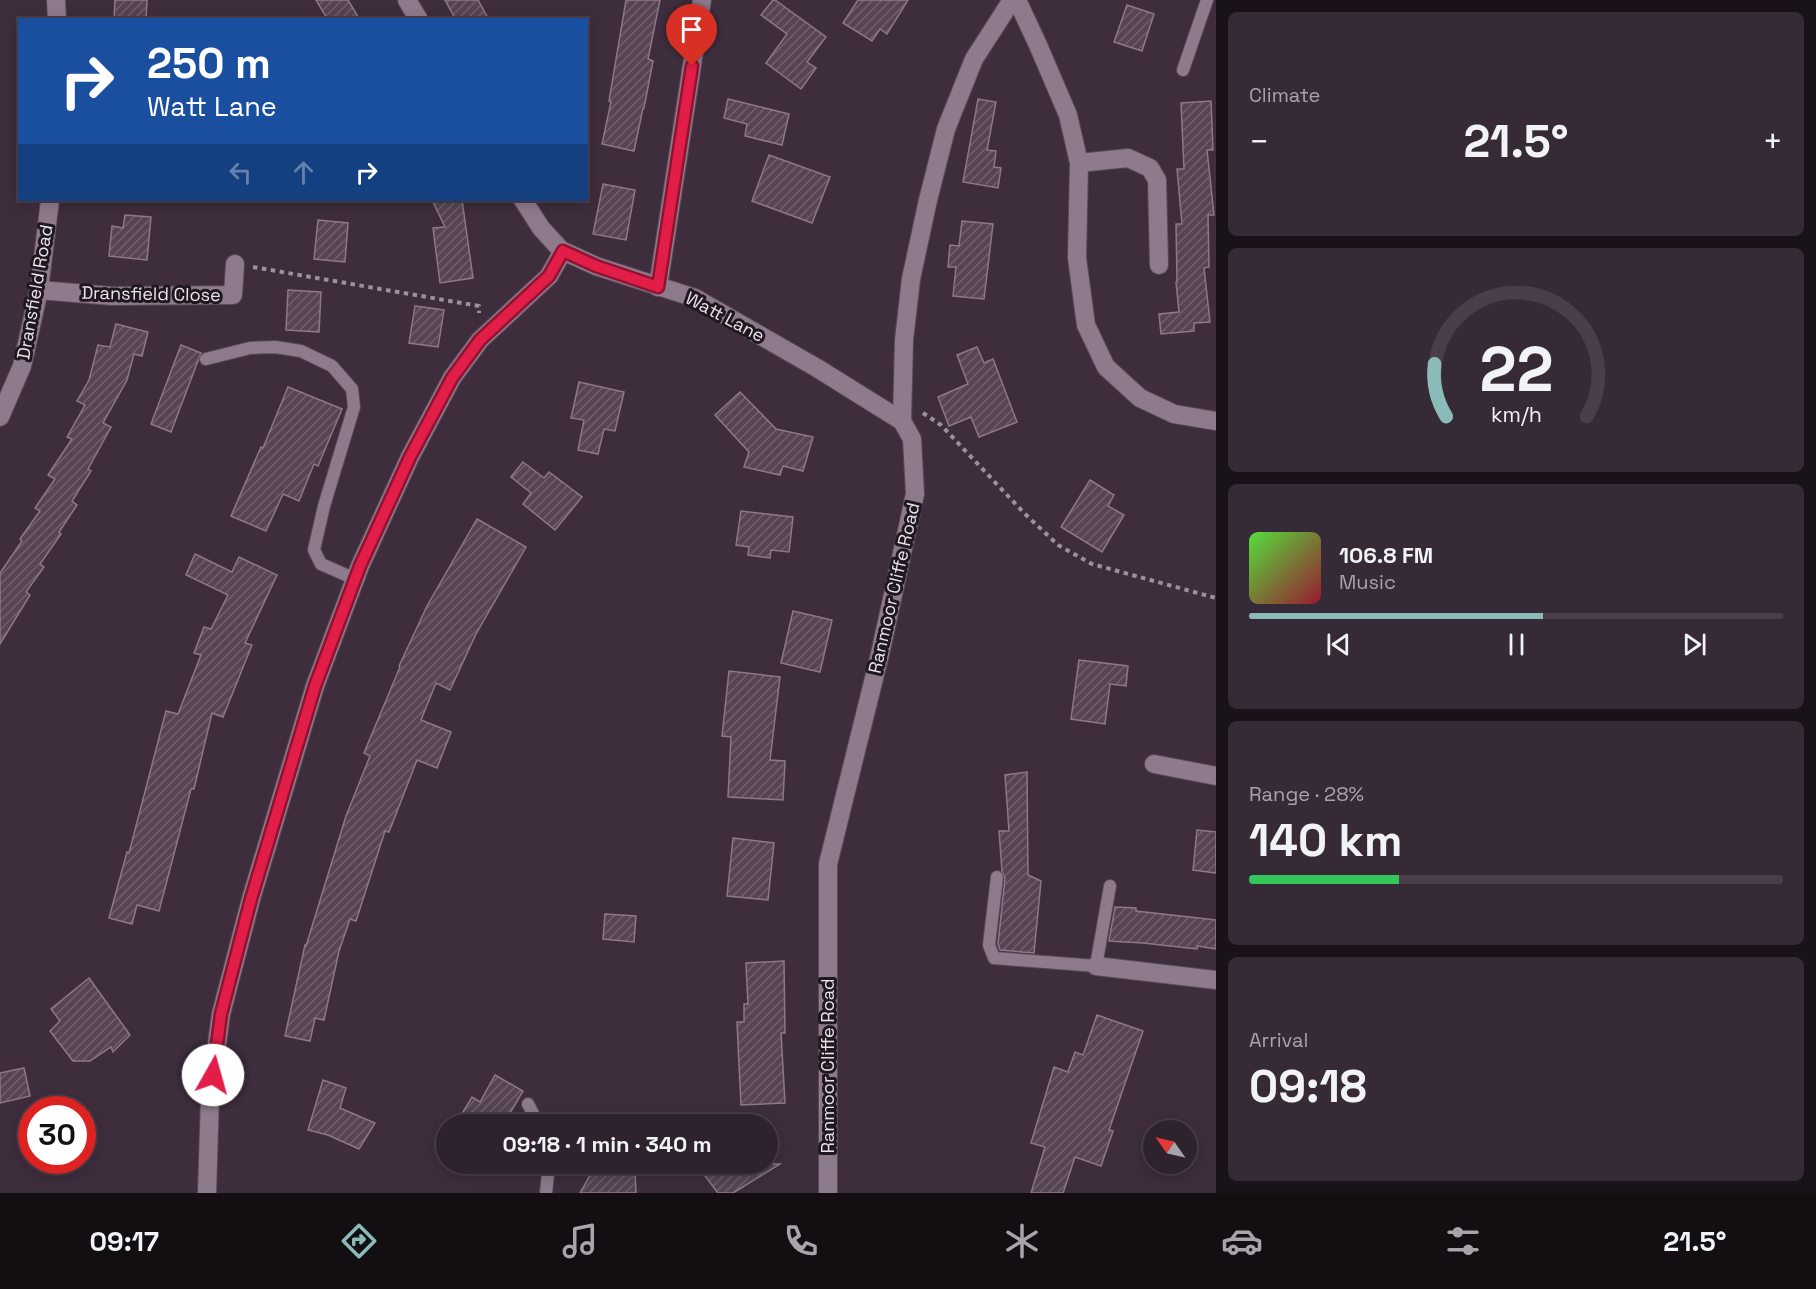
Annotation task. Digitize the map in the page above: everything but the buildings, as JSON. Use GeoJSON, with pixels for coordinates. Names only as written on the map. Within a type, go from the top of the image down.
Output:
{"type":"FeatureCollection","features":[{"type":"Feature","properties":{"kind":"street"},"geometry":{"type":"LineString","coordinates":[[56,0],[57,18]]}},
{"type":"Feature","properties":{"kind":"street"},"geometry":{"type":"LineString","coordinates":[[407,0],[418,18]]}},
{"type":"Feature","properties":{"kind":"street"},"geometry":{"type":"LineString","coordinates":[[658,287],[702,0]]}},
{"type":"Feature","properties":{"kind":"street","name":"Ranmoor Cliffe Road"},"geometry":{"type":"LineString","coordinates":[[828,1193],[828,864],[880,654],[915,494],[912,439],[902,421],[904,340],[911,279],[946,129],[974,59],[1012,0]]}},
{"type":"Feature","properties":{"kind":"street"},"geometry":{"type":"LineString","coordinates":[[1017,0],[1068,115],[1079,163],[1077,258],[1086,325],[1106,368],[1140,398],[1174,414],[1216,422]]}},
{"type":"Feature","properties":{"kind":"street"},"geometry":{"type":"LineString","coordinates":[[1079,163],[1128,158],[1150,168],[1157,180],[1159,265]]}},
{"type":"Feature","properties":{"kind":"street","name":"Dransfield Road"},"geometry":{"type":"LineString","coordinates":[[0,417],[22,366],[39,290],[50,201]]}},
{"type":"Feature","properties":{"kind":"street","name":"Watt Lane"},"geometry":{"type":"LineString","coordinates":[[525,201],[541,228],[563,251],[596,266],[695,298],[817,368],[902,421]]}},
{"type":"Feature","properties":{"kind":"street"},"geometry":{"type":"LineString","coordinates":[[207,1193],[210,1096],[221,1014],[251,899],[315,686],[355,579],[410,457],[452,378],[480,340],[549,276],[563,251]]}},
{"type":"Feature","properties":{"kind":"street","name":"Dransfield Close"},"geometry":{"type":"LineString","coordinates":[[39,290],[112,296],[233,296],[235,264]]}},
{"type":"Feature","properties":{"kind":"street"},"geometry":{"type":"LineString","coordinates":[[1154,764],[1216,776]]}},
{"type":"Feature","properties":{"kind":"street"},"geometry":{"type":"LineString","coordinates":[[1096,966],[1216,980]]}},
{"type":"Feature","properties":{"kind":"lane"},"geometry":{"type":"LineString","coordinates":[[1183,70],[1207,0]]}},
{"type":"Feature","properties":{"kind":"lane"},"geometry":{"type":"LineString","coordinates":[[206,359],[250,348],[275,347],[301,351],[332,366],[352,389],[354,407],[324,506],[314,550],[321,564],[355,579]]}},
{"type":"Feature","properties":{"kind":"lane"},"geometry":{"type":"LineString","coordinates":[[997,878],[989,945],[994,958],[1096,966],[1110,886]]}},
{"type":"Feature","properties":{"kind":"lane"},"geometry":{"type":"LineString","coordinates":[[528,1104],[533,1114]]}},
{"type":"Feature","properties":{"kind":"lane"},"geometry":{"type":"LineString","coordinates":[[546,1193],[548,1174]]}},
{"type":"Feature","properties":{"kind":"path"},"geometry":{"type":"LineString","coordinates":[[235,264],[479,306]]}},
{"type":"Feature","properties":{"kind":"path"},"geometry":{"type":"LineString","coordinates":[[903,399],[941,425],[1025,514],[1058,545],[1092,564],[1216,598]]}},
{"type":"Feature","properties":{"kind":"route"},"geometry":{"type":"LineString","coordinates":[[213,1075],[221,1014],[251,899],[315,686],[360,566],[410,457],[452,378],[480,340],[549,276],[563,251],[596,266],[658,287],[692,66]]}}]}
